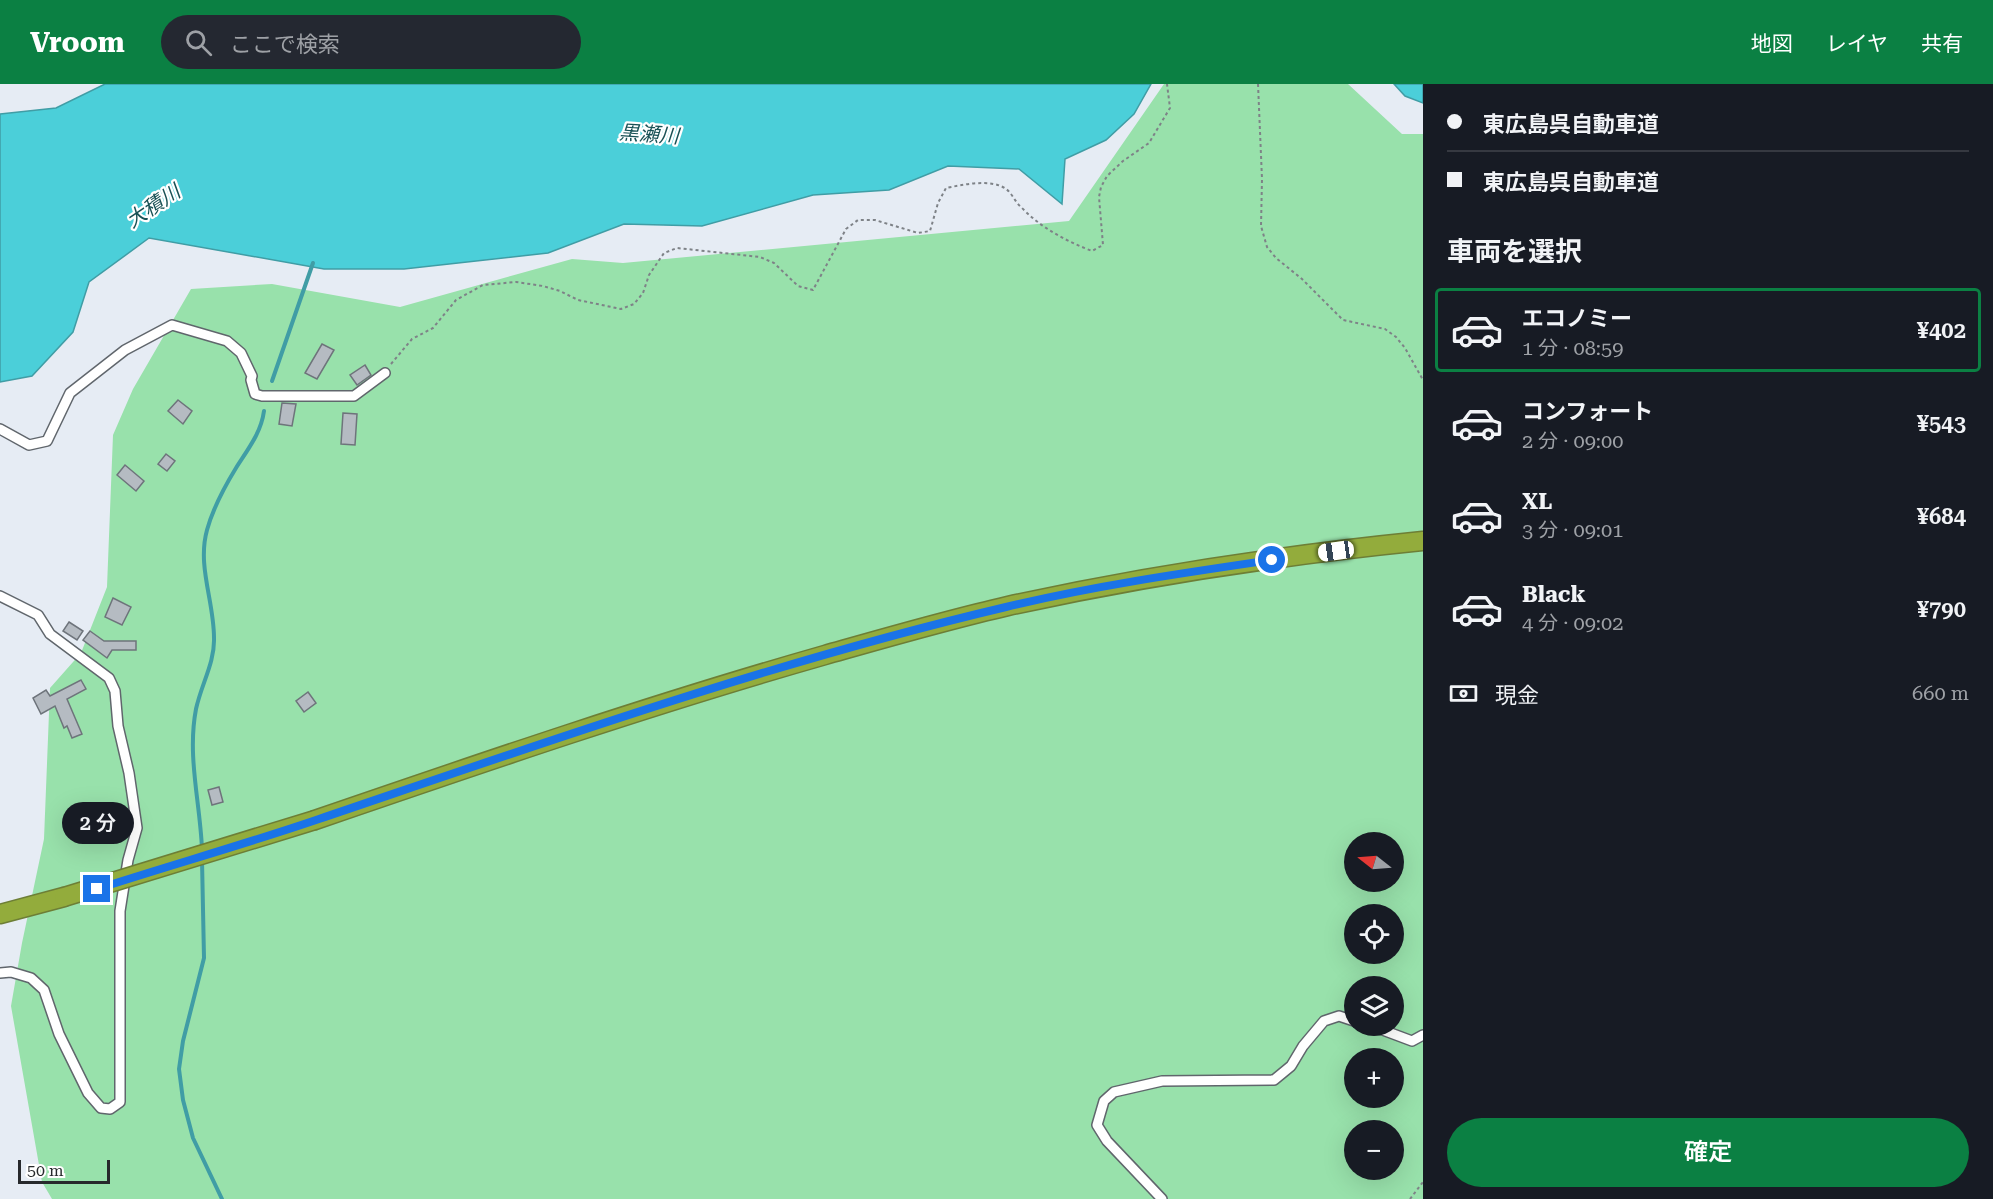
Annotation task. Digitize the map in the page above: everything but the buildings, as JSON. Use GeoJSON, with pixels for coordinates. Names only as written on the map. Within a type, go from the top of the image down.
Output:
{"type":"FeatureCollection","features":[{"type":"Feature","properties":{"kind":"highway"},"geometry":{"type":"LineString","coordinates":[[0,914],[64,897],[315,820],[477,765],[761,674],[882,639],[1007,607],[1120,584],[1218,568],[1423,541]]}},
{"type":"Feature","properties":{"kind":"street"},"geometry":{"type":"LineString","coordinates":[[0,429],[29,445],[47,441],[70,393],[124,350],[172,326],[226,341],[240,353],[252,376],[255,394],[262,396],[354,396],[385,373]]}},
{"type":"Feature","properties":{"kind":"street"},"geometry":{"type":"LineString","coordinates":[[0,596],[38,615],[50,634],[109,678],[115,691],[118,726],[129,773],[137,828],[128,861],[120,911],[120,1102],[110,1109],[101,1108],[88,1094],[59,1034],[44,990],[31,978],[11,972],[0,973]]}},
{"type":"Feature","properties":{"kind":"street"},"geometry":{"type":"LineString","coordinates":[[1162,1199],[1107,1141],[1097,1125],[1104,1101],[1114,1092],[1162,1081],[1274,1080],[1291,1066],[1303,1046],[1324,1021],[1339,1016],[1344,1018]]}},
{"type":"Feature","properties":{"kind":"street"},"geometry":{"type":"LineString","coordinates":[[1399,1036],[1412,1041],[1423,1035]]}},
{"type":"Feature","properties":{"kind":"path"},"geometry":{"type":"LineString","coordinates":[[385,373],[411,339],[433,328],[456,300],[483,285],[516,282],[543,286],[578,300],[621,309],[634,304],[643,293],[649,275],[664,253],[677,248],[760,257],[774,263],[798,286],[813,290],[846,229],[858,220],[875,220],[918,233],[930,231],[938,203],[946,188],[973,183],[991,184],[1006,189],[1019,206],[1046,228],[1067,241],[1092,251],[1103,245],[1099,196],[1101,187],[1107,176],[1123,161],[1149,143],[1170,108],[1167,84]]}},
{"type":"Feature","properties":{"kind":"path"},"geometry":{"type":"LineString","coordinates":[[1258,84],[1262,179],[1261,226],[1267,247],[1343,320],[1385,329],[1396,337],[1423,380]]}},
{"type":"Feature","properties":{"kind":"path"},"geometry":{"type":"LineString","coordinates":[[1410,1199],[1423,1182]]}},
{"type":"Feature","properties":{"kind":"green space"},"geometry":{"type":"Polygon","coordinates":[[[1164,84],[1348,84],[1402,134],[1423,134],[1423,1199],[52,1199],[42,1182],[11,1006],[44,839],[50,688],[81,653],[107,587],[113,435],[133,389],[191,289],[272,284],[400,307],[572,259],[623,263],[1069,221],[1164,84]]]}},
{"type":"Feature","properties":{"kind":"water"},"geometry":{"type":"Polygon","coordinates":[[[105,84],[1151,84],[1134,114],[1106,140],[1065,159],[1062,204],[1019,169],[948,166],[889,190],[813,195],[702,226],[624,224],[548,253],[404,269],[324,269],[149,238],[89,282],[73,332],[32,376],[0,382],[0,114],[56,108],[105,84]]]}},
{"type":"Feature","properties":{"kind":"water"},"geometry":{"type":"Polygon","coordinates":[[[1394,84],[1423,84],[1423,103],[1405,96],[1394,84]]]}},
{"type":"Feature","properties":{"kind":"waterway"},"geometry":{"type":"LineString","coordinates":[[272,381],[313,263]]}},
{"type":"Feature","properties":{"kind":"waterway"},"geometry":{"type":"LineString","coordinates":[[202,849],[193,762],[194,727],[198,700],[214,647],[204,543],[216,505],[257,434],[264,411]]}},
{"type":"Feature","properties":{"kind":"waterway"},"geometry":{"type":"LineString","coordinates":[[202,860],[204,958],[183,1041],[179,1069],[183,1100],[193,1138],[222,1199]]}},
{"type":"Feature","properties":{"kind":"route"},"geometry":{"type":"LineString","coordinates":[[97,889],[315,820],[593,726],[882,639],[1007,607],[1120,584],[1272,560]]}},
{"type":"Feature","properties":{"kind":"water label","name":"黒瀬川"},"geometry":{"type":"Point","coordinates":[649,134]}},
{"type":"Feature","properties":{"kind":"water label","name":"大積川"},"geometry":{"type":"Point","coordinates":[153,206]}}]}
